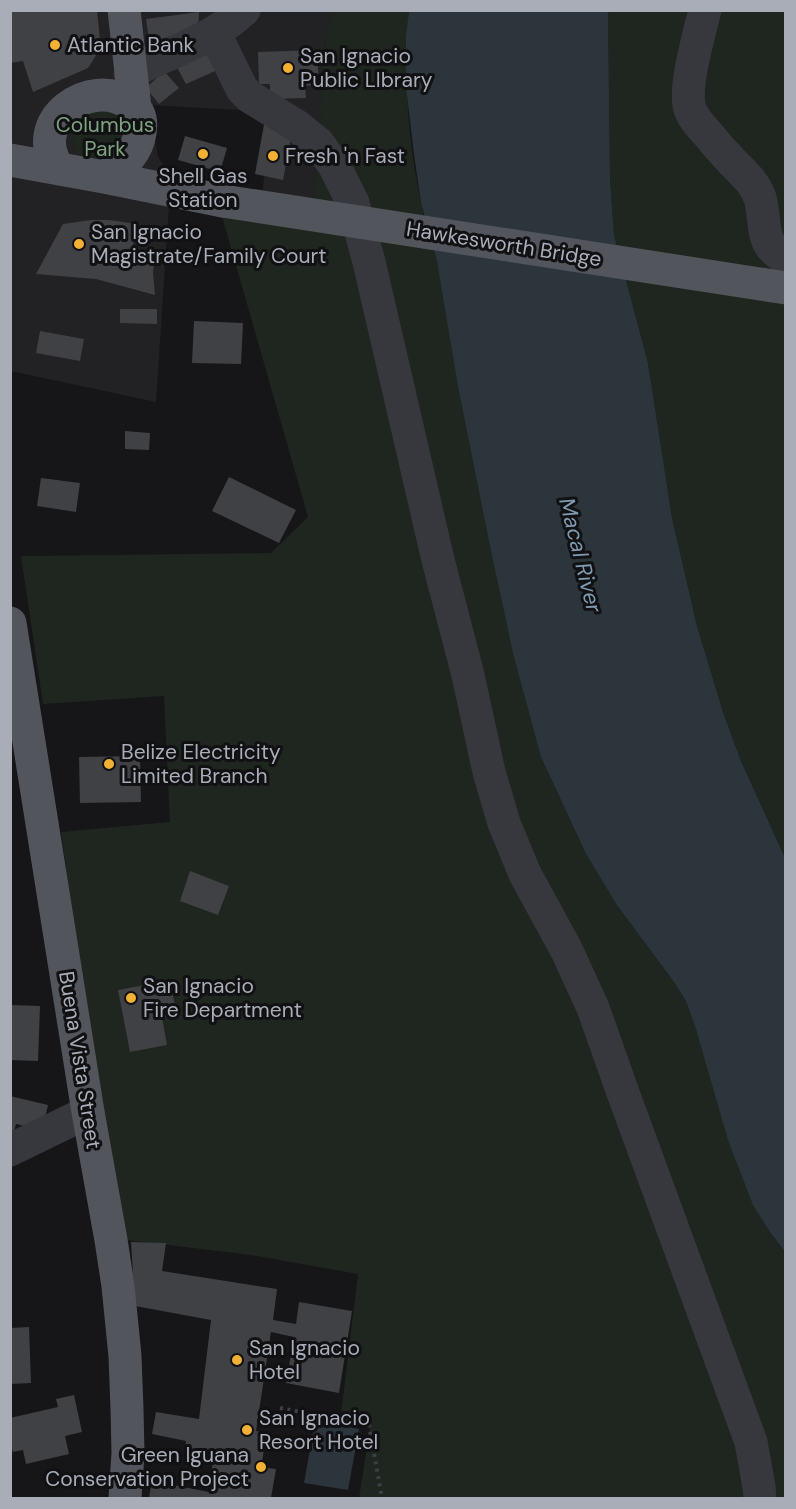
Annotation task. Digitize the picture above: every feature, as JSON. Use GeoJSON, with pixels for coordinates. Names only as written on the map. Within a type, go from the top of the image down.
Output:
{"type":"FeatureCollection","features":[{"type":"Feature","properties":{"kind":"main road"},"geometry":{"type":"LineString","coordinates":[[124,10],[135,108]]}},
{"type":"Feature","properties":{"kind":"main road"},"geometry":{"type":"LineString","coordinates":[[10,160],[59,169],[104,177],[125,163],[139,140],[140,116],[135,108],[124,100],[98,95],[83,99],[59,115],[51,127],[49,139],[54,162],[59,169]]}},
{"type":"Feature","properties":{"kind":"main road","name":"Hawkesworth Bridge"},"geometry":{"type":"LineString","coordinates":[[104,177],[223,201],[786,288]]}},
{"type":"Feature","properties":{"kind":"main road","name":"Buena Vista Street"},"geometry":{"type":"LineString","coordinates":[[12,643],[121,1309],[128,1453],[125,1498]]}},
{"type":"Feature","properties":{"kind":"street"},"geometry":{"type":"LineString","coordinates":[[130,74],[214,33],[244,10]]}},
{"type":"Feature","properties":{"kind":"street"},"geometry":{"type":"LineString","coordinates":[[705,10],[690,80],[689,105],[694,118],[727,157],[755,184],[761,200],[764,231],[771,246],[786,258]]}},
{"type":"Feature","properties":{"kind":"street"},"geometry":{"type":"LineString","coordinates":[[214,33],[242,89],[250,97],[297,126],[318,143],[334,165],[353,203],[369,262],[438,560],[468,675],[489,772],[504,823],[525,874],[567,951],[593,1008],[751,1442],[760,1498]]}},
{"type":"Feature","properties":{"kind":"street"},"geometry":{"type":"LineString","coordinates":[[10,1150],[88,1112]]}},
{"type":"Feature","properties":{"kind":"path"},"geometry":{"type":"LineString","coordinates":[[280,1408],[369,1425],[382,1498]]}},
{"type":"Feature","properties":{"kind":"shaded area"},"geometry":{"type":"Polygon","coordinates":[[[11,11],[335,11],[327,24],[315,202],[262,194],[273,112],[149,105],[158,157],[175,175],[169,205],[156,402],[11,371],[11,11]]]}},
{"type":"Feature","properties":{"kind":"green space"},"geometry":{"type":"Polygon","coordinates":[[[335,11],[409,11],[407,83],[410,132],[417,180],[424,218],[437,261],[541,757],[586,854],[616,904],[686,1001],[770,1232],[785,1252],[785,1498],[359,1498],[371,1421],[341,1414],[358,1274],[251,1255],[118,1239],[61,832],[170,822],[164,696],[43,704],[21,556],[271,553],[308,517],[221,213],[314,202],[327,24],[335,11]]]}},
{"type":"Feature","properties":{"kind":"green space"},"geometry":{"type":"Polygon","coordinates":[[[608,11],[785,11],[785,858],[741,761],[723,712],[697,626],[672,518],[648,363],[614,235],[610,179],[608,11]]]}},
{"type":"Feature","properties":{"kind":"green space","name":"Columbus Park"},"geometry":{"type":"Polygon","coordinates":[[[121,109],[133,155],[85,162],[76,150],[73,139],[74,127],[81,114],[121,109]]]}},
{"type":"Feature","properties":{"kind":"water","name":"Macal River"},"geometry":{"type":"Polygon","coordinates":[[[409,11],[608,11],[610,179],[614,235],[648,363],[672,518],[697,626],[723,712],[741,761],[785,858],[785,1252],[753,1205],[728,1140],[686,1001],[616,904],[586,854],[541,757],[513,653],[458,386],[437,261],[421,203],[406,87],[406,36],[409,11]]]}},
{"type":"Feature","properties":{"kind":"water"},"geometry":{"type":"Polygon","coordinates":[[[315,1421],[359,1429],[348,1490],[304,1483],[315,1421]]]}},
{"type":"Feature","properties":{"kind":"building","name":"Atlantic Bank"},"geometry":{"type":"Polygon","coordinates":[[[10,10],[97,10],[99,49],[88,68],[33,92],[23,61],[10,63],[10,10]]]}},
{"type":"Feature","properties":{"kind":"building"},"geometry":{"type":"Polygon","coordinates":[[[199,12],[198,36],[151,53],[146,19],[199,12]]]}},
{"type":"Feature","properties":{"kind":"building"},"geometry":{"type":"Polygon","coordinates":[[[212,45],[224,67],[186,84],[174,62],[212,45]]]}},
{"type":"Feature","properties":{"kind":"building","name":"San Ignacio Public LIbrary"},"geometry":{"type":"Polygon","coordinates":[[[317,50],[319,85],[305,86],[306,98],[270,99],[270,84],[259,84],[258,52],[317,50]]]}},
{"type":"Feature","properties":{"kind":"building"},"geometry":{"type":"Polygon","coordinates":[[[164,71],[179,88],[159,104],[146,88],[164,71]]]}},
{"type":"Feature","properties":{"kind":"building","name":"Fresh 'n Fast"},"geometry":{"type":"Polygon","coordinates":[[[265,119],[291,137],[283,180],[255,174],[265,119]]]}},
{"type":"Feature","properties":{"kind":"building","name":"Shell Gas Station"},"geometry":{"type":"Polygon","coordinates":[[[185,136],[227,148],[220,172],[178,160],[185,136]]]}},
{"type":"Feature","properties":{"kind":"building"},"geometry":{"type":"Polygon","coordinates":[[[91,220],[137,224],[132,250],[155,255],[153,272],[155,295],[96,279],[36,274],[63,224],[91,220]]]}},
{"type":"Feature","properties":{"kind":"building"},"geometry":{"type":"Polygon","coordinates":[[[120,309],[157,309],[157,324],[120,323],[120,309]]]}},
{"type":"Feature","properties":{"kind":"building"},"geometry":{"type":"Polygon","coordinates":[[[194,321],[243,323],[241,364],[192,363],[194,321]]]}},
{"type":"Feature","properties":{"kind":"building"},"geometry":{"type":"Polygon","coordinates":[[[40,331],[84,339],[80,361],[36,353],[40,331]]]}},
{"type":"Feature","properties":{"kind":"building"},"geometry":{"type":"Polygon","coordinates":[[[125,431],[150,433],[149,450],[125,449],[125,431]]]}},
{"type":"Feature","properties":{"kind":"building"},"geometry":{"type":"Polygon","coordinates":[[[229,477],[296,510],[279,543],[212,511],[229,477]]]}},
{"type":"Feature","properties":{"kind":"building"},"geometry":{"type":"Polygon","coordinates":[[[41,478],[80,483],[76,512],[37,506],[41,478]]]}},
{"type":"Feature","properties":{"kind":"building"},"geometry":{"type":"Polygon","coordinates":[[[140,756],[141,802],[80,803],[79,757],[140,756]]]}},
{"type":"Feature","properties":{"kind":"building"},"geometry":{"type":"Polygon","coordinates":[[[190,871],[229,886],[218,915],[180,901],[190,871]]]}},
{"type":"Feature","properties":{"kind":"building"},"geometry":{"type":"Polygon","coordinates":[[[156,983],[157,988],[171,986],[177,1015],[162,1018],[167,1045],[130,1052],[118,990],[156,983]]]}},
{"type":"Feature","properties":{"kind":"building"},"geometry":{"type":"Polygon","coordinates":[[[10,1005],[40,1006],[38,1061],[10,1060],[10,1005]]]}},
{"type":"Feature","properties":{"kind":"building"},"geometry":{"type":"Polygon","coordinates":[[[10,1096],[48,1105],[42,1130],[16,1124],[11,1143],[10,1096]]]}},
{"type":"Feature","properties":{"kind":"building","name":"San Ignacio Hotel"},"geometry":{"type":"Polygon","coordinates":[[[131,1242],[166,1243],[162,1271],[277,1289],[273,1320],[296,1324],[299,1302],[352,1311],[339,1393],[286,1383],[294,1337],[271,1332],[256,1431],[267,1433],[261,1467],[276,1469],[271,1498],[149,1498],[152,1481],[209,1492],[213,1460],[184,1454],[186,1441],[152,1434],[156,1412],[199,1419],[211,1320],[135,1306],[131,1242]]]}},
{"type":"Feature","properties":{"kind":"building"},"geometry":{"type":"Polygon","coordinates":[[[29,1327],[31,1383],[10,1384],[10,1328],[29,1327]]]}},
{"type":"Feature","properties":{"kind":"building"},"geometry":{"type":"Polygon","coordinates":[[[74,1395],[82,1432],[65,1436],[69,1454],[26,1464],[23,1450],[13,1452],[10,1444],[10,1418],[58,1407],[56,1399],[74,1395]]]}},
{"type":"Feature","properties":{"kind":"place","name":"Atlantic Bank"},"geometry":{"type":"Point","coordinates":[55,45]}},
{"type":"Feature","properties":{"kind":"place","name":"San Ignacio Public LIbrary"},"geometry":{"type":"Point","coordinates":[288,68]}},
{"type":"Feature","properties":{"kind":"place","name":"Shell Gas Station"},"geometry":{"type":"Point","coordinates":[203,154]}},
{"type":"Feature","properties":{"kind":"place","name":"Fresh 'n Fast"},"geometry":{"type":"Point","coordinates":[273,156]}},
{"type":"Feature","properties":{"kind":"place","name":"San Ignacio Magistrate/Family Court"},"geometry":{"type":"Point","coordinates":[79,244]}},
{"type":"Feature","properties":{"kind":"place","name":"Belize Electricity Limited Branch"},"geometry":{"type":"Point","coordinates":[109,764]}},
{"type":"Feature","properties":{"kind":"place","name":"San Ignacio Fire Department"},"geometry":{"type":"Point","coordinates":[131,998]}},
{"type":"Feature","properties":{"kind":"place","name":"San Ignacio Hotel"},"geometry":{"type":"Point","coordinates":[237,1360]}},
{"type":"Feature","properties":{"kind":"place","name":"San Ignacio Resort Hotel"},"geometry":{"type":"Point","coordinates":[247,1430]}},
{"type":"Feature","properties":{"kind":"place","name":"Green Iguana Conservation Project"},"geometry":{"type":"Point","coordinates":[261,1467]}}]}
